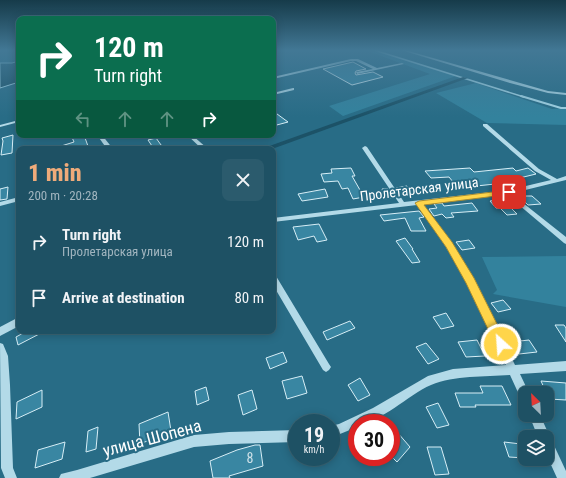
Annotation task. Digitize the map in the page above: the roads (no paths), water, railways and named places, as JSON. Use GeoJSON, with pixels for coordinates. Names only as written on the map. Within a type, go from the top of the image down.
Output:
{"type":"FeatureCollection","features":[{"type":"Feature","properties":{"kind":"street"},"geometry":{"type":"LineString","coordinates":[[276,77],[298,72]]}},
{"type":"Feature","properties":{"kind":"street"},"geometry":{"type":"LineString","coordinates":[[478,72],[548,92],[566,94]]}},
{"type":"Feature","properties":{"kind":"street"},"geometry":{"type":"LineString","coordinates":[[276,93],[293,89]]}},
{"type":"Feature","properties":{"kind":"street"},"geometry":{"type":"LineString","coordinates":[[0,126],[16,122]]}},
{"type":"Feature","properties":{"kind":"street"},"geometry":{"type":"LineString","coordinates":[[485,125],[537,170],[555,180]]}},
{"type":"Feature","properties":{"kind":"street"},"geometry":{"type":"LineString","coordinates":[[101,138],[108,146]]}},
{"type":"Feature","properties":{"kind":"street"},"geometry":{"type":"LineString","coordinates":[[193,138],[202,146]]}},
{"type":"Feature","properties":{"kind":"street"},"geometry":{"type":"LineString","coordinates":[[365,148],[403,205]]}},
{"type":"Feature","properties":{"kind":"street","name":"Пролетарская улица"},"geometry":{"type":"LineString","coordinates":[[276,220],[509,192],[566,178]]}},
{"type":"Feature","properties":{"kind":"street"},"geometry":{"type":"LineString","coordinates":[[509,192],[521,204],[566,241]]}},
{"type":"Feature","properties":{"kind":"street"},"geometry":{"type":"LineString","coordinates":[[0,204],[16,200]]}},
{"type":"Feature","properties":{"kind":"street"},"geometry":{"type":"LineString","coordinates":[[419,203],[449,245],[466,275],[521,386]]}},
{"type":"Feature","properties":{"kind":"street"},"geometry":{"type":"LineString","coordinates":[[276,283],[326,367]]}},
{"type":"Feature","properties":{"kind":"street"},"geometry":{"type":"LineString","coordinates":[[0,332],[16,323]]}},
{"type":"Feature","properties":{"kind":"street"},"geometry":{"type":"LineString","coordinates":[[0,347],[3,356],[5,385],[7,468],[11,478]]}},
{"type":"Feature","properties":{"kind":"street"},"geometry":{"type":"LineString","coordinates":[[340,429],[377,412],[428,381],[453,374],[566,366]]}},
{"type":"Feature","properties":{"kind":"street","name":"улица Шопена"},"geometry":{"type":"LineString","coordinates":[[65,478],[85,474],[194,441],[229,438],[288,436]]}},
{"type":"Feature","properties":{"kind":"street"},"geometry":{"type":"LineString","coordinates":[[554,458],[563,478]]}},
{"type":"Feature","properties":{"kind":"waterway"},"geometry":{"type":"LineString","coordinates":[[445,72],[524,97]]}},
{"type":"Feature","properties":{"kind":"waterway"},"geometry":{"type":"LineString","coordinates":[[273,146],[465,78]]}},
{"type":"Feature","properties":{"kind":"waterway"},"geometry":{"type":"LineString","coordinates":[[521,96],[561,108],[566,108]]}}]}
